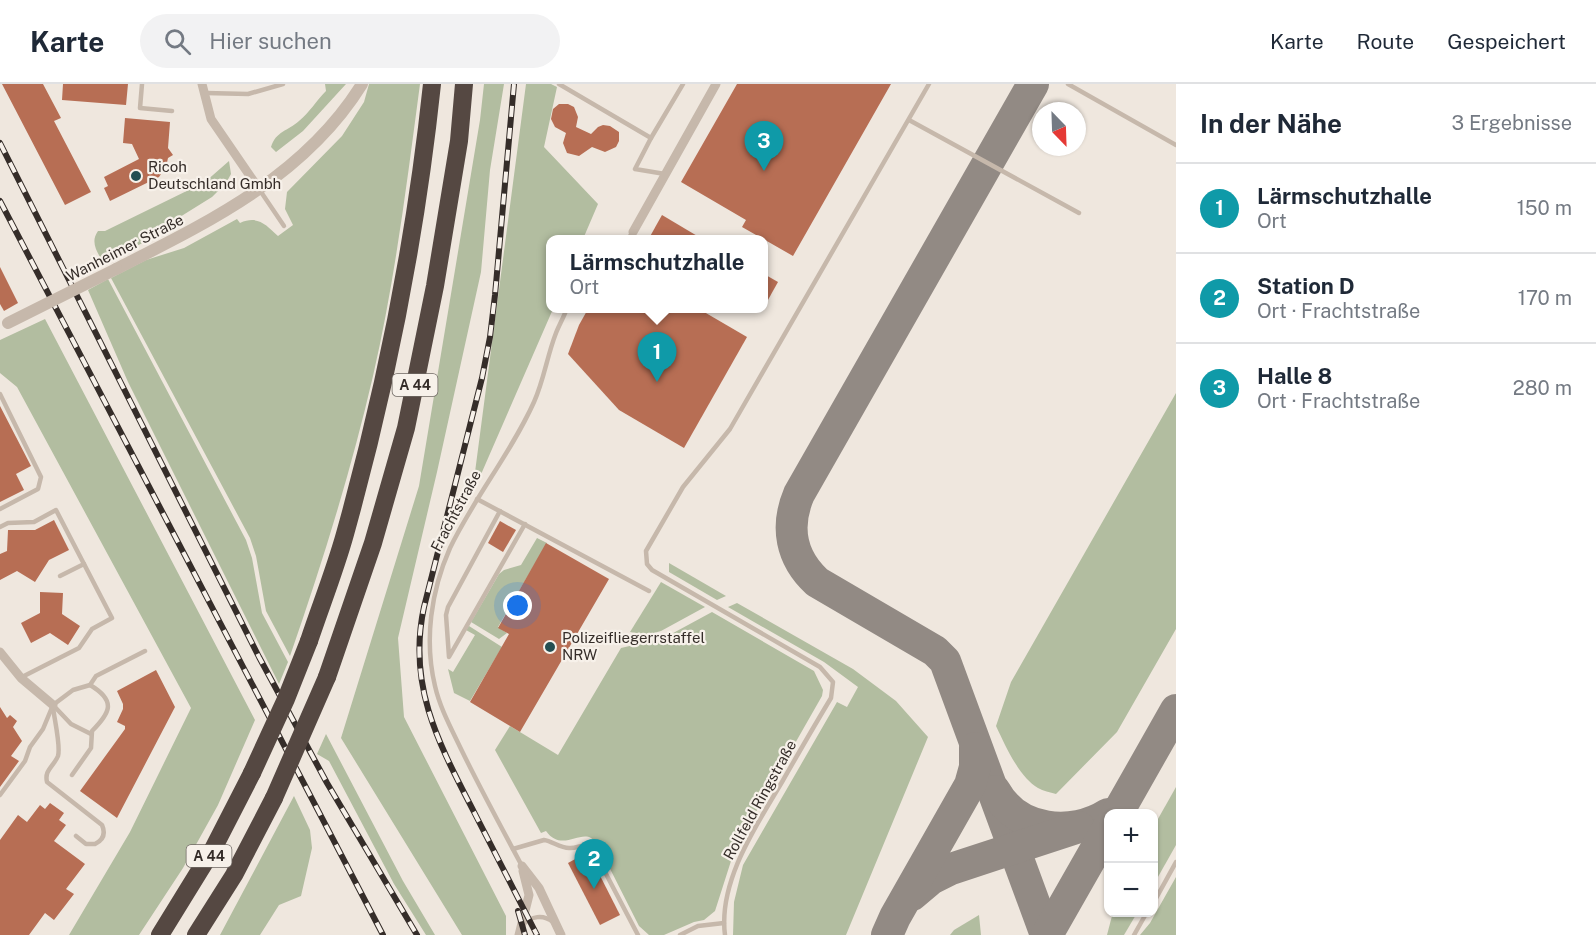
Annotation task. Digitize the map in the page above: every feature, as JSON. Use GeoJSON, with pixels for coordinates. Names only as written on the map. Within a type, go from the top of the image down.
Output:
{"type":"FeatureCollection","features":[{"type":"Feature","properties":{"kind":"highway","name":"A 44"},"geometry":{"type":"LineString","coordinates":[[160,935],[213,849],[252,773],[286,699],[309,641],[345,536],[376,414],[404,279],[427,133],[432,84]]}},
{"type":"Feature","properties":{"kind":"highway","name":"A 44"},"geometry":{"type":"LineString","coordinates":[[196,935],[234,875],[274,798],[327,677],[373,543],[406,428],[435,286],[459,141],[464,84]]}},
{"type":"Feature","properties":{"kind":"street","name":"Wanheimer Straße"},"geometry":{"type":"LineString","coordinates":[[4,325],[202,226],[259,189],[288,169],[317,142],[350,104],[362,84]]}},
{"type":"Feature","properties":{"kind":"street"},"geometry":{"type":"LineString","coordinates":[[631,235],[716,84]]}},
{"type":"Feature","properties":{"kind":"street"},"geometry":{"type":"LineString","coordinates":[[202,89],[211,118],[259,189]]}},
{"type":"Feature","properties":{"kind":"street"},"geometry":{"type":"LineString","coordinates":[[0,652],[21,678],[53,705]]}},
{"type":"Feature","properties":{"kind":"street","name":"Frachtstraße"},"geometry":{"type":"LineString","coordinates":[[522,866],[539,888],[561,935]]}},
{"type":"Feature","properties":{"kind":"street","name":"Frachtstraße"},"geometry":{"type":"LineString","coordinates":[[520,932],[529,895],[522,866]]}},
{"type":"Feature","properties":{"kind":"lane"},"geometry":{"type":"LineString","coordinates":[[142,84],[140,108],[172,111]]}},
{"type":"Feature","properties":{"kind":"lane"},"geometry":{"type":"LineString","coordinates":[[202,89],[248,94],[283,84]]}},
{"type":"Feature","properties":{"kind":"lane"},"geometry":{"type":"LineString","coordinates":[[559,84],[651,138]]}},
{"type":"Feature","properties":{"kind":"lane"},"geometry":{"type":"LineString","coordinates":[[665,174],[635,169],[683,84]]}},
{"type":"Feature","properties":{"kind":"lane"},"geometry":{"type":"LineString","coordinates":[[929,84],[909,120],[1079,213]]}},
{"type":"Feature","properties":{"kind":"lane"},"geometry":{"type":"LineString","coordinates":[[1068,84],[1176,145]]}},
{"type":"Feature","properties":{"kind":"lane","name":"Rollfeld Ringstraße"},"geometry":{"type":"LineString","coordinates":[[725,935],[727,902],[737,864],[831,698],[833,682],[820,668],[651,570],[645,558],[646,551],[683,487],[730,429],[909,120]]}},
{"type":"Feature","properties":{"kind":"lane"},"geometry":{"type":"LineString","coordinates":[[259,189],[284,226]]}},
{"type":"Feature","properties":{"kind":"lane","name":"Frachtstraße"},"geometry":{"type":"LineString","coordinates":[[522,866],[444,714],[435,686],[429,640],[436,586],[449,550],[534,403],[556,334],[565,313]]}},
{"type":"Feature","properties":{"kind":"lane"},"geometry":{"type":"LineString","coordinates":[[0,394],[41,477],[38,489],[0,509]]}},
{"type":"Feature","properties":{"kind":"lane"},"geometry":{"type":"LineString","coordinates":[[477,500],[649,591]]}},
{"type":"Feature","properties":{"kind":"lane"},"geometry":{"type":"LineString","coordinates":[[0,527],[8,523],[34,522],[56,510],[112,618],[92,629],[79,648],[21,678]]}},
{"type":"Feature","properties":{"kind":"lane"},"geometry":{"type":"LineString","coordinates":[[500,511],[448,607],[446,615],[449,657],[525,524]]}},
{"type":"Feature","properties":{"kind":"lane"},"geometry":{"type":"LineString","coordinates":[[60,576],[84,564]]}},
{"type":"Feature","properties":{"kind":"lane"},"geometry":{"type":"LineString","coordinates":[[0,795],[26,761],[30,747],[43,729],[53,705],[73,690],[90,685],[96,676],[145,651]]}},
{"type":"Feature","properties":{"kind":"lane"},"geometry":{"type":"LineString","coordinates":[[72,775],[91,748],[91,734],[104,719],[108,707],[105,697],[90,685]]}},
{"type":"Feature","properties":{"kind":"lane"},"geometry":{"type":"LineString","coordinates":[[53,705],[71,724],[91,734]]}},
{"type":"Feature","properties":{"kind":"lane"},"geometry":{"type":"LineString","coordinates":[[53,705],[58,753],[48,771],[47,782],[102,825],[104,831],[103,837],[90,845],[76,836]]}},
{"type":"Feature","properties":{"kind":"lane"},"geometry":{"type":"LineString","coordinates":[[513,849],[544,840],[572,849],[582,844],[589,845],[638,935]]}},
{"type":"Feature","properties":{"kind":"lane"},"geometry":{"type":"LineString","coordinates":[[1158,895],[1176,862]]}},
{"type":"Feature","properties":{"kind":"lane"},"geometry":{"type":"LineString","coordinates":[[520,932],[528,920],[539,917],[550,919],[555,924]]}},
{"type":"Feature","properties":{"kind":"lane"},"geometry":{"type":"LineString","coordinates":[[1134,935],[1144,917]]}},
{"type":"Feature","properties":{"kind":"lane"},"geometry":{"type":"LineString","coordinates":[[679,935],[698,926],[724,923]]}},
{"type":"Feature","properties":{"kind":"green space"},"geometry":{"type":"Polygon","coordinates":[[[325,84],[346,84],[303,131],[276,152],[271,147],[273,142],[306,114],[326,91],[325,84]]]}},
{"type":"Feature","properties":{"kind":"green space"},"geometry":{"type":"Polygon","coordinates":[[[369,84],[420,84],[394,267],[373,376],[335,517],[290,656],[266,611],[256,556],[250,538],[111,278],[146,260],[184,248],[237,219],[240,223],[252,220],[261,222],[278,236],[293,225],[285,209],[287,192],[342,136],[364,102],[369,84]]]}},
{"type":"Feature","properties":{"kind":"green space"},"geometry":{"type":"Polygon","coordinates":[[[484,84],[504,84],[490,170],[481,272],[398,638],[404,717],[506,916],[506,935],[462,935],[341,738],[419,486],[484,84]]]}},
{"type":"Feature","properties":{"kind":"green space"},"geometry":{"type":"Polygon","coordinates":[[[526,84],[551,84],[557,87],[544,147],[598,204],[585,235],[546,235],[546,313],[551,313],[472,495],[526,84]]]}},
{"type":"Feature","properties":{"kind":"green space"},"geometry":{"type":"Polygon","coordinates":[[[229,161],[231,174],[226,183],[212,197],[167,225],[149,240],[103,262],[94,243],[98,231],[105,231],[205,182],[229,161]]]}},
{"type":"Feature","properties":{"kind":"green space"},"geometry":{"type":"Polygon","coordinates":[[[108,279],[246,540],[252,558],[262,613],[288,662],[279,684],[128,382],[88,290],[108,279]]]}},
{"type":"Feature","properties":{"kind":"green space"},"geometry":{"type":"Polygon","coordinates":[[[45,319],[255,720],[218,805],[183,868],[139,935],[69,935],[130,832],[191,708],[17,387],[0,373],[0,340],[45,319]]]}},
{"type":"Feature","properties":{"kind":"green space"},"geometry":{"type":"Polygon","coordinates":[[[1176,393],[1176,629],[1117,732],[1056,794],[1044,791],[1031,783],[1019,769],[996,726],[1011,682],[1176,393]]]}},
{"type":"Feature","properties":{"kind":"green space"},"geometry":{"type":"Polygon","coordinates":[[[537,538],[547,543],[498,627],[507,633],[499,639],[471,622],[499,574],[504,570],[521,565],[537,538]]]}},
{"type":"Feature","properties":{"kind":"green space"},"geometry":{"type":"Polygon","coordinates":[[[669,563],[726,596],[717,600],[669,572],[669,563]]]}},
{"type":"Feature","properties":{"kind":"green space"},"geometry":{"type":"Polygon","coordinates":[[[661,582],[705,607],[661,631],[647,635],[630,632],[661,582]]]}},
{"type":"Feature","properties":{"kind":"green space"},"geometry":{"type":"Polygon","coordinates":[[[737,603],[853,669],[896,701],[928,737],[846,935],[733,935],[734,902],[743,865],[837,702],[847,707],[858,687],[824,662],[728,607],[737,603]]]}},
{"type":"Feature","properties":{"kind":"green space"},"geometry":{"type":"Polygon","coordinates":[[[712,612],[814,671],[823,690],[822,696],[749,824],[731,861],[715,911],[704,920],[664,935],[649,935],[639,926],[598,845],[591,838],[581,837],[564,841],[552,837],[546,831],[541,833],[495,750],[510,726],[558,755],[621,648],[664,638],[712,612]]]}},
{"type":"Feature","properties":{"kind":"green space"},"geometry":{"type":"Polygon","coordinates":[[[469,626],[502,647],[470,701],[454,693],[448,669],[453,672],[475,635],[466,630],[469,626]]]}},
{"type":"Feature","properties":{"kind":"green space"},"geometry":{"type":"Polygon","coordinates":[[[326,734],[403,881],[435,935],[426,935],[394,884],[329,761],[317,754],[326,734]]]}},
{"type":"Feature","properties":{"kind":"green space"},"geometry":{"type":"Polygon","coordinates":[[[1176,787],[1176,845],[1158,877],[1158,863],[1158,819],[1176,787]]]}},
{"type":"Feature","properties":{"kind":"green space"},"geometry":{"type":"Polygon","coordinates":[[[294,796],[310,830],[312,848],[301,896],[279,905],[260,935],[220,935],[294,796]]]}},
{"type":"Feature","properties":{"kind":"green space"},"geometry":{"type":"Polygon","coordinates":[[[1176,877],[1176,935],[1140,935],[1153,917],[1158,917],[1158,909],[1176,877]]]}},
{"type":"Feature","properties":{"kind":"green space"},"geometry":{"type":"Polygon","coordinates":[[[979,915],[981,935],[950,935],[954,930],[979,915]]]}},
{"type":"Feature","properties":{"kind":"green space"},"geometry":{"type":"Polygon","coordinates":[[[1112,917],[1135,917],[1124,935],[1107,935],[1112,917]]]}},
{"type":"Feature","properties":{"kind":"building"},"geometry":{"type":"Polygon","coordinates":[[[2,84],[43,84],[61,118],[54,121],[91,192],[65,205],[2,84]]]}},
{"type":"Feature","properties":{"kind":"building"},"geometry":{"type":"Polygon","coordinates":[[[63,84],[128,84],[126,105],[62,100],[63,84]]]}},
{"type":"Feature","properties":{"kind":"building"},"geometry":{"type":"Polygon","coordinates":[[[737,84],[891,84],[793,256],[768,242],[768,235],[756,235],[742,227],[746,220],[681,182],[737,84]]]}},
{"type":"Feature","properties":{"kind":"building"},"geometry":{"type":"Polygon","coordinates":[[[559,104],[574,107],[578,117],[576,127],[591,134],[603,125],[610,126],[619,132],[616,147],[605,152],[592,147],[579,156],[567,153],[563,143],[566,133],[555,127],[551,119],[553,109],[559,104]]]}},
{"type":"Feature","properties":{"kind":"building"},"geometry":{"type":"Polygon","coordinates":[[[125,118],[170,122],[168,148],[173,155],[168,158],[166,167],[159,177],[110,201],[104,188],[108,186],[104,177],[139,159],[132,144],[123,143],[125,118]]]}},
{"type":"Feature","properties":{"kind":"building"},"geometry":{"type":"Polygon","coordinates":[[[662,215],[696,235],[651,235],[662,215]]]}},
{"type":"Feature","properties":{"kind":"building"},"geometry":{"type":"Polygon","coordinates":[[[0,267],[18,303],[4,311],[0,304],[0,267]]]}},
{"type":"Feature","properties":{"kind":"building"},"geometry":{"type":"Polygon","coordinates":[[[768,276],[778,282],[768,300],[768,276]]]}},
{"type":"Feature","properties":{"kind":"building"},"geometry":{"type":"Polygon","coordinates":[[[586,313],[706,313],[747,337],[684,448],[619,410],[568,354],[586,313]]]}},
{"type":"Feature","properties":{"kind":"building"},"geometry":{"type":"Polygon","coordinates":[[[0,406],[31,466],[16,474],[24,490],[0,502],[0,406]]]}},
{"type":"Feature","properties":{"kind":"building"},"geometry":{"type":"Polygon","coordinates":[[[54,520],[69,550],[49,560],[35,582],[17,571],[0,580],[0,554],[7,551],[8,530],[35,530],[54,520]]]}},
{"type":"Feature","properties":{"kind":"building"},"geometry":{"type":"Polygon","coordinates":[[[500,521],[516,530],[503,552],[488,543],[500,521]]]}},
{"type":"Feature","properties":{"kind":"building"},"geometry":{"type":"Polygon","coordinates":[[[546,543],[609,579],[520,732],[470,702],[509,634],[498,628],[546,543]]]}},
{"type":"Feature","properties":{"kind":"building"},"geometry":{"type":"Polygon","coordinates":[[[40,592],[63,593],[62,614],[80,626],[68,645],[50,633],[31,643],[21,623],[40,613],[40,592]]]}},
{"type":"Feature","properties":{"kind":"building"},"geometry":{"type":"Polygon","coordinates":[[[156,670],[175,707],[117,818],[80,791],[125,729],[125,726],[117,722],[123,704],[117,691],[156,670]]]}},
{"type":"Feature","properties":{"kind":"building"},"geometry":{"type":"Polygon","coordinates":[[[0,707],[7,718],[10,715],[17,721],[13,727],[22,741],[11,756],[19,761],[0,787],[0,707]]]}},
{"type":"Feature","properties":{"kind":"building"},"geometry":{"type":"Polygon","coordinates":[[[50,803],[64,813],[59,820],[66,825],[54,841],[85,864],[66,889],[74,894],[54,920],[45,913],[29,935],[0,935],[0,840],[18,815],[27,822],[40,805],[45,809],[50,803]]]}},
{"type":"Feature","properties":{"kind":"building"},"geometry":{"type":"Polygon","coordinates":[[[588,852],[620,915],[600,925],[568,863],[588,852]]]}},
{"type":"Feature","properties":{"kind":"taxiway"},"geometry":{"type":"LineString","coordinates":[[1033,84],[799,494],[792,518],[792,530],[793,541],[801,563],[817,582],[935,651],[945,661],[1046,935]]}},
{"type":"Feature","properties":{"kind":"taxiway"},"geometry":{"type":"LineString","coordinates":[[1120,809],[1176,710]]}},
{"type":"Feature","properties":{"kind":"taxiway"},"geometry":{"type":"LineString","coordinates":[[887,935],[970,785],[975,767],[975,748]]}},
{"type":"Feature","properties":{"kind":"taxiway"},"geometry":{"type":"LineString","coordinates":[[995,791],[1005,805],[1017,815],[1047,826],[1062,828],[1078,826],[1104,816]]}},
{"type":"Feature","properties":{"kind":"taxiway"},"geometry":{"type":"LineString","coordinates":[[912,895],[931,879],[951,869],[1079,827]]}},
{"type":"Feature","properties":{"kind":"taxiway"},"geometry":{"type":"LineString","coordinates":[[1047,935],[1104,835]]}},
{"type":"Feature","properties":{"kind":"railway"},"geometry":{"type":"LineString","coordinates":[[514,84],[490,337],[482,378],[424,607],[420,636],[420,663],[423,689],[438,738],[537,935]]}},
{"type":"Feature","properties":{"kind":"railway"},"geometry":{"type":"LineString","coordinates":[[0,143],[259,657],[327,783],[417,935]]}},
{"type":"Feature","properties":{"kind":"railway"},"geometry":{"type":"LineString","coordinates":[[0,201],[383,935]]}},
{"type":"Feature","properties":{"kind":"railway"},"geometry":{"type":"LineString","coordinates":[[518,911],[525,935]]}},
{"type":"Feature","properties":{"kind":"place","name":"Halle 8"},"geometry":{"type":"Point","coordinates":[764,171]}},
{"type":"Feature","properties":{"kind":"place","name":"Ricoh Deutschland Gmbh"},"geometry":{"type":"Point","coordinates":[136,176]}},
{"type":"Feature","properties":{"kind":"place","name":"Lärmschutzhalle"},"geometry":{"type":"Point","coordinates":[657,382]}},
{"type":"Feature","properties":{"kind":"place","name":"Polizeifliegerrstaffel NRW"},"geometry":{"type":"Point","coordinates":[550,647]}},
{"type":"Feature","properties":{"kind":"place","name":"Station D"},"geometry":{"type":"Point","coordinates":[594,889]}}]}
